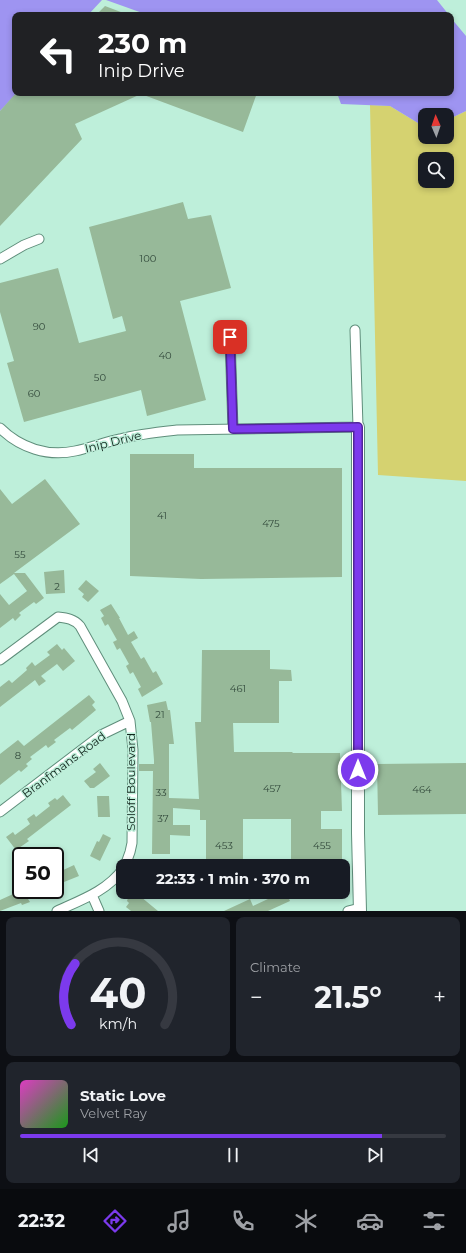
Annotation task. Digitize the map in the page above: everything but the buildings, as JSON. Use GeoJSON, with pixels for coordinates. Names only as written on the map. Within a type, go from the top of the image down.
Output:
{"type":"FeatureCollection","features":[{"type":"Feature","properties":{"kind":"main road"},"geometry":{"type":"LineString","coordinates":[[356,910],[358,833],[358,427]]}},
{"type":"Feature","properties":{"kind":"street"},"geometry":{"type":"LineString","coordinates":[[0,259],[24,245],[39,239]]}},
{"type":"Feature","properties":{"kind":"street"},"geometry":{"type":"LineString","coordinates":[[355,330],[358,427]]}},
{"type":"Feature","properties":{"kind":"street"},"geometry":{"type":"LineString","coordinates":[[230,337],[233,429]]}},
{"type":"Feature","properties":{"kind":"street","name":"Inip Drive"},"geometry":{"type":"LineString","coordinates":[[0,428],[9,436],[29,448],[48,452],[75,451],[154,432],[177,430],[358,427]]}},
{"type":"Feature","properties":{"kind":"street","name":"Soloff Boulevard"},"geometry":{"type":"LineString","coordinates":[[0,660],[58,617],[69,619],[80,626],[122,701],[130,720],[133,750],[132,843],[127,859]]}},
{"type":"Feature","properties":{"kind":"street","name":"Branfmans Road"},"geometry":{"type":"LineString","coordinates":[[0,812],[101,735],[130,720]]}},
{"type":"Feature","properties":{"kind":"street","name":"Soloff Boulevard"},"geometry":{"type":"LineString","coordinates":[[57,911],[92,895],[110,884],[116,877]]}},
{"type":"Feature","properties":{"kind":"street"},"geometry":{"type":"LineString","coordinates":[[92,895],[99,911]]}},
{"type":"Feature","properties":{"kind":"shaded area"},"geometry":{"type":"Polygon","coordinates":[[[0,0],[102,0],[91,12],[12,12],[12,96],[14,96],[0,111],[0,0]]]}},
{"type":"Feature","properties":{"kind":"shaded area"},"geometry":{"type":"Polygon","coordinates":[[[106,0],[437,0],[447,12],[140,12],[106,0]]]}},
{"type":"Feature","properties":{"kind":"shaded area"},"geometry":{"type":"Polygon","coordinates":[[[454,22],[466,36],[466,111],[454,117],[454,108],[418,108],[418,123],[390,106],[341,104],[338,96],[454,96],[454,22]]]}},
{"type":"Feature","properties":{"kind":"shaded area"},"geometry":{"type":"Polygon","coordinates":[[[370,105],[390,106],[418,123],[418,144],[454,144],[454,117],[466,111],[466,481],[378,475],[370,105]]]}},
{"type":"Feature","properties":{"kind":"route"},"geometry":{"type":"LineString","coordinates":[[230,337],[233,429],[358,427],[358,770]]}}]}
